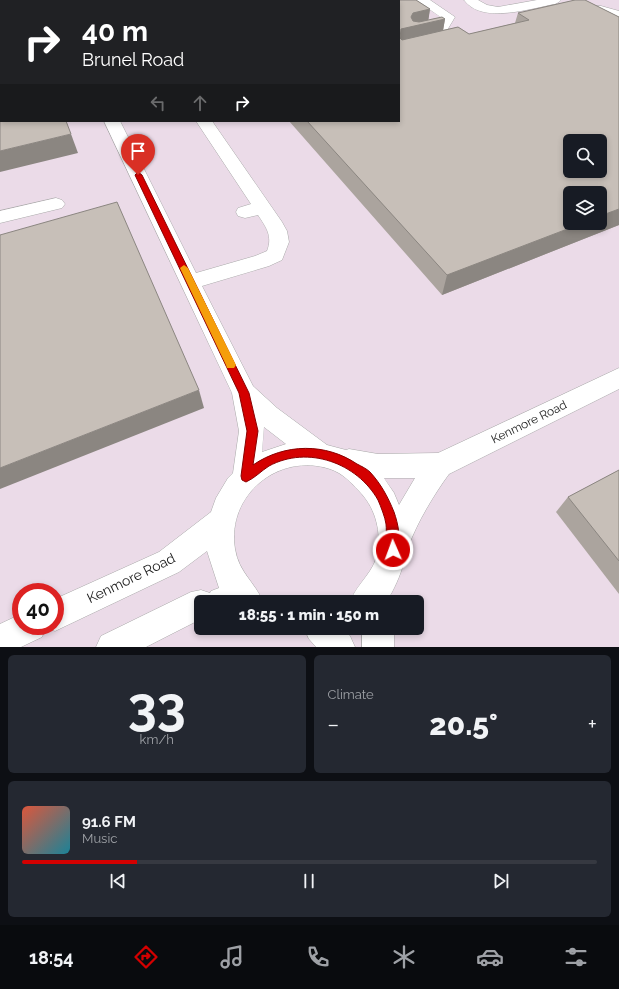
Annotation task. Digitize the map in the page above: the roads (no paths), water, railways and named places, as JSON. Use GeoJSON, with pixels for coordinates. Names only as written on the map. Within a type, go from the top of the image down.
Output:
{"type":"FeatureCollection","features":[{"type":"Feature","properties":{"kind":"street"},"geometry":{"type":"LineString","coordinates":[[400,39],[442,29],[449,17],[422,0]]}},
{"type":"Feature","properties":{"kind":"street"},"geometry":{"type":"LineString","coordinates":[[470,0],[483,8],[498,10],[555,0]]}},
{"type":"Feature","properties":{"kind":"street"},"geometry":{"type":"LineString","coordinates":[[567,13],[582,9],[601,10],[619,15]]}},
{"type":"Feature","properties":{"kind":"street"},"geometry":{"type":"LineString","coordinates":[[112,122],[244,393],[252,431],[246,476]]}},
{"type":"Feature","properties":{"kind":"street"},"geometry":{"type":"LineString","coordinates":[[190,282],[262,261],[275,255],[280,245],[278,231],[255,211],[205,122]]}},
{"type":"Feature","properties":{"kind":"street"},"geometry":{"type":"LineString","coordinates":[[0,217],[56,204]]}},
{"type":"Feature","properties":{"kind":"street","name":"Kenmore Road"},"geometry":{"type":"LineString","coordinates":[[235,595],[227,575],[220,548],[222,521],[231,497],[246,476],[266,462],[292,454],[330,457],[378,466],[440,465],[619,378]]}},
{"type":"Feature","properties":{"kind":"street"},"geometry":{"type":"LineString","coordinates":[[244,393],[268,416],[330,457],[366,476],[382,497],[392,522],[386,576]]}},
{"type":"Feature","properties":{"kind":"street","name":"Kenmore Road"},"geometry":{"type":"LineString","coordinates":[[371,595],[386,576],[411,510],[428,481],[440,465]]}},
{"type":"Feature","properties":{"kind":"street","name":"Kenmore Road"},"geometry":{"type":"LineString","coordinates":[[64,611],[169,562],[222,521]]}},
{"type":"Feature","properties":{"kind":"street"},"geometry":{"type":"LineString","coordinates":[[112,647],[194,606]]}},
{"type":"Feature","properties":{"kind":"street"},"geometry":{"type":"LineString","coordinates":[[0,640],[12,635]]}},
{"type":"Feature","properties":{"kind":"street"},"geometry":{"type":"LineString","coordinates":[[327,635],[339,647]]}},
{"type":"Feature","properties":{"kind":"street"},"geometry":{"type":"LineString","coordinates":[[378,635],[378,647]]}}]}
